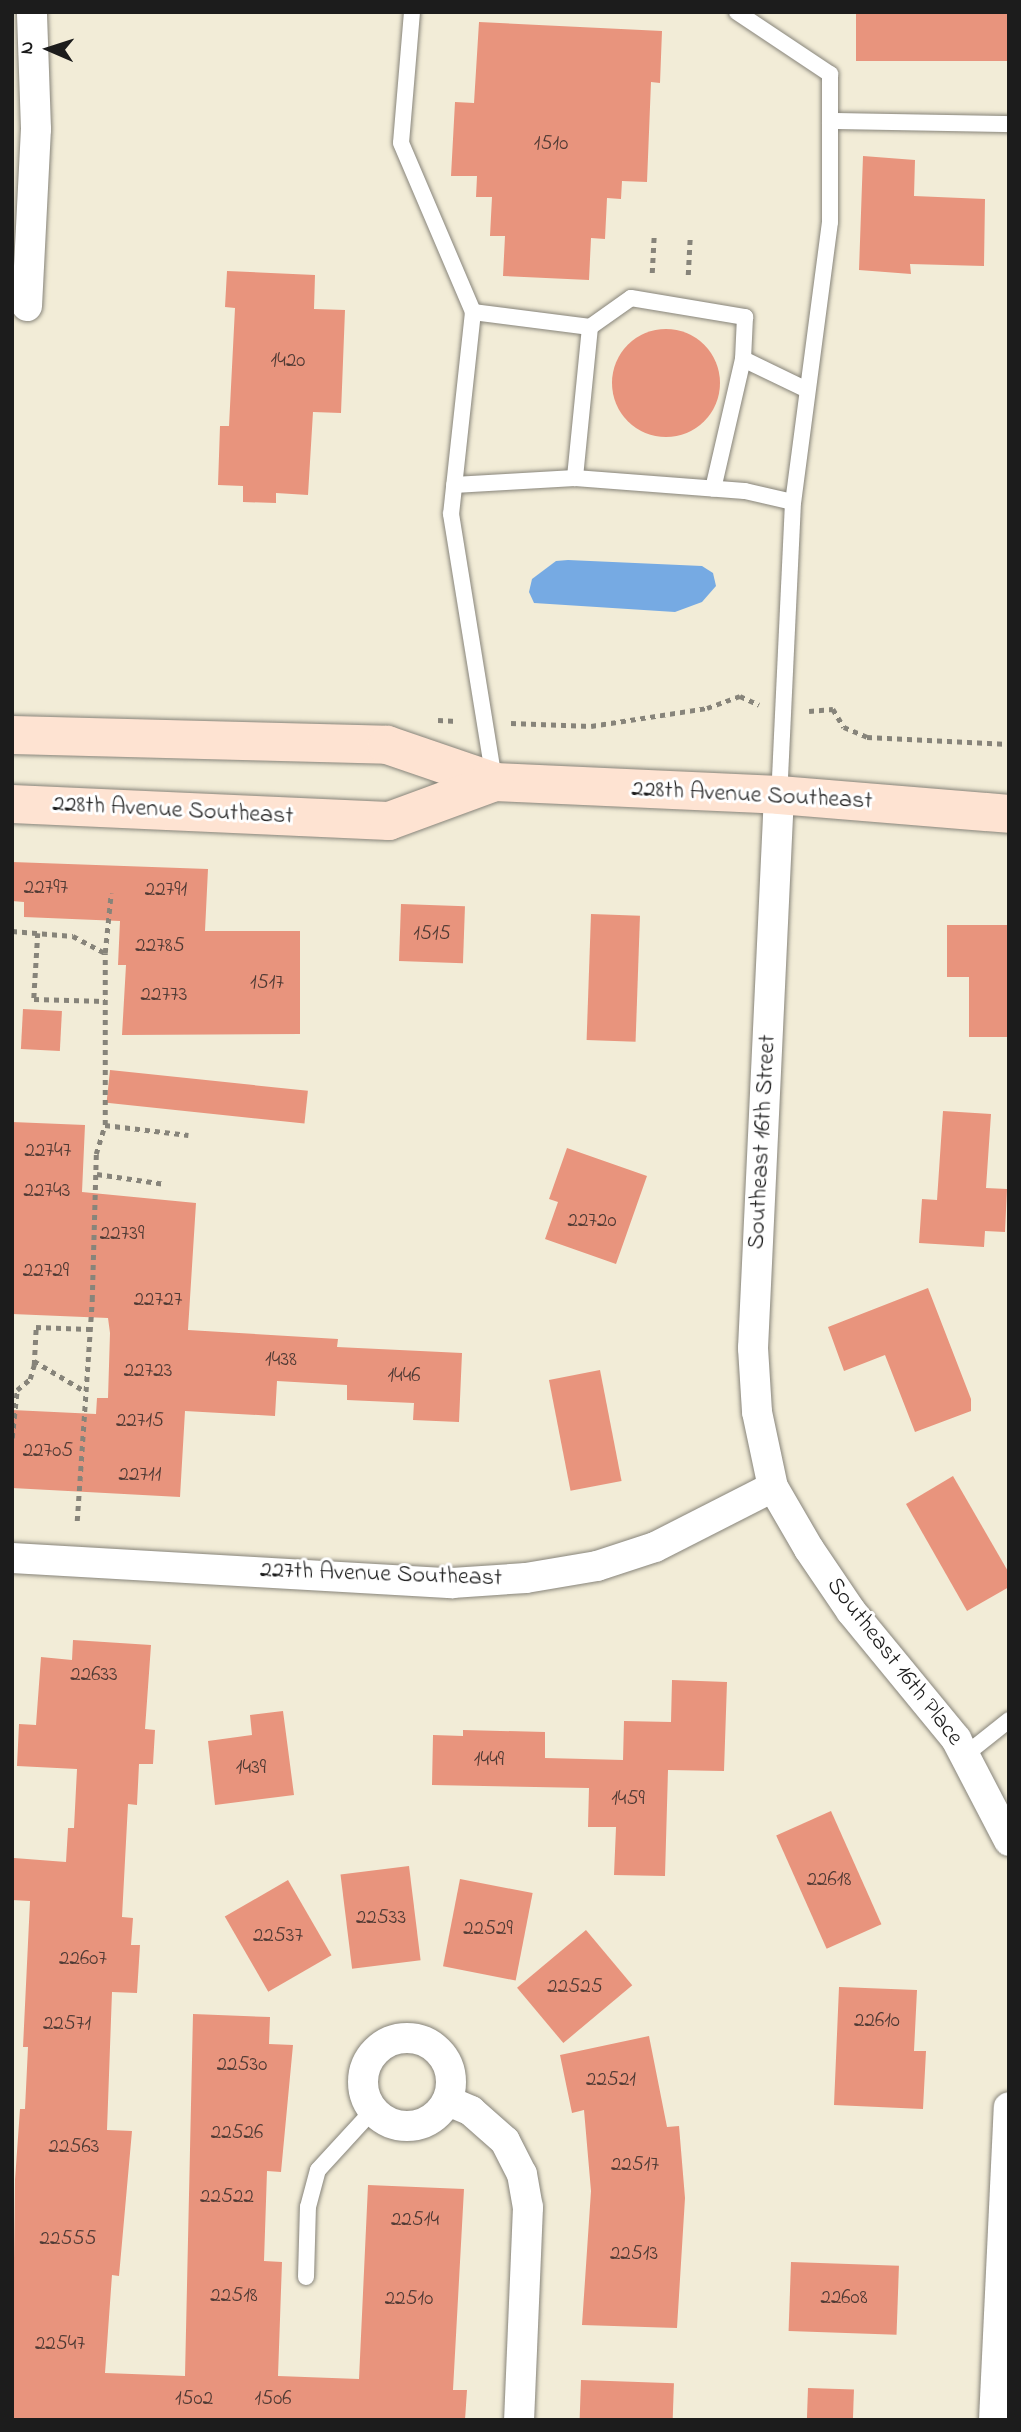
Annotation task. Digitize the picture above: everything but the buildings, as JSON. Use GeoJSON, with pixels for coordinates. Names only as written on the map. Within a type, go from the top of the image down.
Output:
{"type":"FeatureCollection","features":[{"type":"Feature","properties":{"kind":"main road","name":"228th Avenue Southeast"},"geometry":{"type":"LineString","coordinates":[[12,735],[387,745],[495,782],[779,795],[1009,814]]}},
{"type":"Feature","properties":{"kind":"main road","name":"228th Avenue Southeast"},"geometry":{"type":"LineString","coordinates":[[12,804],[389,821],[495,782]]}},
{"type":"Feature","properties":{"kind":"street"},"geometry":{"type":"LineString","coordinates":[[27,306],[36,129],[32,12]]}},
{"type":"Feature","properties":{"kind":"street","name":"Southeast 16th Street"},"geometry":{"type":"LineString","coordinates":[[774,1487],[757,1412],[753,1348],[779,795]]}},
{"type":"Feature","properties":{"kind":"street","name":"227th Avenue Southeast"},"geometry":{"type":"LineString","coordinates":[[12,1558],[452,1583],[526,1578],[597,1566],[655,1547],[774,1487]]}},
{"type":"Feature","properties":{"kind":"street","name":"Southeast 16th Place"},"geometry":{"type":"LineString","coordinates":[[774,1487],[851,1611],[965,1755],[1009,1841]]}},
{"type":"Feature","properties":{"kind":"street"},"geometry":{"type":"LineString","coordinates":[[404,2037],[433,2045],[444,2056],[452,2086],[447,2101],[426,2123],[395,2125],[373,2110],[364,2093],[367,2062],[388,2040],[404,2037]]}},
{"type":"Feature","properties":{"kind":"street"},"geometry":{"type":"LineString","coordinates":[[447,2101],[471,2110],[505,2141],[522,2174],[528,2207],[520,2420]]}},
{"type":"Feature","properties":{"kind":"street"},"geometry":{"type":"LineString","coordinates":[[994,2420],[1009,2107]]}},
{"type":"Feature","properties":{"kind":"lane"},"geometry":{"type":"LineString","coordinates":[[412,12],[401,144],[473,312],[451,514],[495,782]]}},
{"type":"Feature","properties":{"kind":"lane"},"geometry":{"type":"LineString","coordinates":[[737,12],[830,74],[830,222],[793,502],[779,795]]}},
{"type":"Feature","properties":{"kind":"lane"},"geometry":{"type":"LineString","coordinates":[[830,121],[1009,124]]}},
{"type":"Feature","properties":{"kind":"lane"},"geometry":{"type":"LineString","coordinates":[[473,312],[590,327],[631,298],[745,317],[743,359],[713,489]]}},
{"type":"Feature","properties":{"kind":"lane"},"geometry":{"type":"LineString","coordinates":[[575,478],[590,327]]}},
{"type":"Feature","properties":{"kind":"lane"},"geometry":{"type":"LineString","coordinates":[[743,359],[807,390]]}},
{"type":"Feature","properties":{"kind":"lane"},"geometry":{"type":"LineString","coordinates":[[454,485],[575,478],[713,489],[793,502]]}},
{"type":"Feature","properties":{"kind":"lane"},"geometry":{"type":"LineString","coordinates":[[965,1755],[1009,1720]]}},
{"type":"Feature","properties":{"kind":"lane"},"geometry":{"type":"LineString","coordinates":[[306,2277],[308,2207],[318,2170],[373,2110]]}},
{"type":"Feature","properties":{"kind":"path"},"geometry":{"type":"LineString","coordinates":[[652,273],[653,237]]}},
{"type":"Feature","properties":{"kind":"path"},"geometry":{"type":"LineString","coordinates":[[688,275],[690,239]]}},
{"type":"Feature","properties":{"kind":"path"},"geometry":{"type":"LineString","coordinates":[[821,712],[833,709],[844,727],[867,737],[1009,744]]}},
{"type":"Feature","properties":{"kind":"path"},"geometry":{"type":"LineString","coordinates":[[77,1521],[96,1154],[105,1125],[105,953],[111,893]]}},
{"type":"Feature","properties":{"kind":"path"},"geometry":{"type":"LineString","coordinates":[[12,931],[73,936],[105,953]]}},
{"type":"Feature","properties":{"kind":"path"},"geometry":{"type":"LineString","coordinates":[[38,933],[34,999],[105,1002]]}},
{"type":"Feature","properties":{"kind":"path"},"geometry":{"type":"LineString","coordinates":[[105,1125],[188,1135]]}},
{"type":"Feature","properties":{"kind":"path"},"geometry":{"type":"LineString","coordinates":[[97,1174],[165,1184]]}},
{"type":"Feature","properties":{"kind":"path"},"geometry":{"type":"LineString","coordinates":[[12,1438],[17,1390],[30,1378],[34,1362],[36,1327],[89,1329]]}},
{"type":"Feature","properties":{"kind":"path"},"geometry":{"type":"LineString","coordinates":[[34,1362],[83,1390]]}},
{"type":"Feature","properties":{"kind":"water"},"geometry":{"type":"Polygon","coordinates":[[[556,561],[702,566],[713,573],[716,586],[702,602],[675,612],[534,603],[529,592],[532,579],[556,561]]]}}]}
